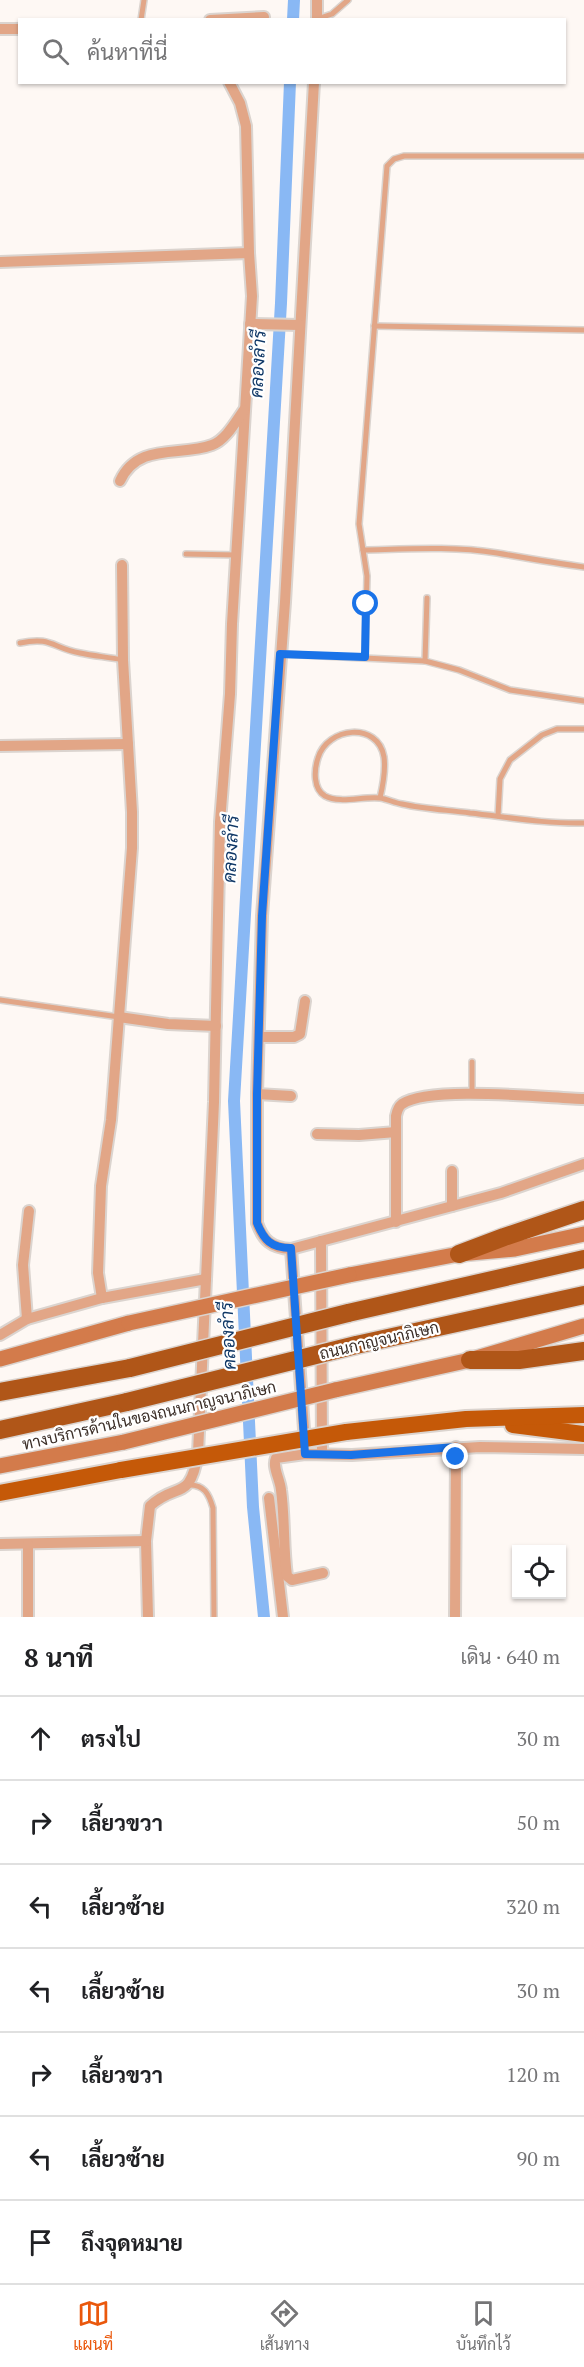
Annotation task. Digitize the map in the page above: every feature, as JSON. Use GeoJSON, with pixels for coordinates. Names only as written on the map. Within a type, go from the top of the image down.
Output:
{"type":"FeatureCollection","features":[{"type":"Feature","properties":{"kind":"highway"},"geometry":{"type":"LineString","coordinates":[[459,1254],[584,1210]]}},
{"type":"Feature","properties":{"kind":"highway","name":"ถนนกาญจนาภิเษก"},"geometry":{"type":"LineString","coordinates":[[0,1392],[130,1368],[348,1313],[584,1259]]}},
{"type":"Feature","properties":{"kind":"highway","name":"ถนนกาญจนาภิเษก"},"geometry":{"type":"LineString","coordinates":[[0,1430],[127,1402],[356,1345],[584,1295]]}},
{"type":"Feature","properties":{"kind":"highway"},"geometry":{"type":"LineString","coordinates":[[470,1360],[519,1360],[584,1351]]}},
{"type":"Feature","properties":{"kind":"main road"},"geometry":{"type":"LineString","coordinates":[[0,1359],[129,1323],[349,1275],[459,1254],[515,1249],[584,1234]]}},
{"type":"Feature","properties":{"kind":"main road","name":"ทางบริการด้านในของถนนกาญจนาภิเษก"},"geometry":{"type":"LineString","coordinates":[[0,1466],[124,1442],[335,1390],[470,1360],[584,1326]]}},
{"type":"Feature","properties":{"kind":"main road"},"geometry":{"type":"LineString","coordinates":[[0,1493],[346,1432],[466,1419],[584,1415]]}},
{"type":"Feature","properties":{"kind":"main road"},"geometry":{"type":"LineString","coordinates":[[466,1419],[584,1434]]}},
{"type":"Feature","properties":{"kind":"street"},"geometry":{"type":"LineString","coordinates":[[317,18],[318,0]]}},
{"type":"Feature","properties":{"kind":"street"},"geometry":{"type":"LineString","coordinates":[[246,18],[264,17]]}},
{"type":"Feature","properties":{"kind":"street"},"geometry":{"type":"LineString","coordinates":[[0,29],[18,29]]}},
{"type":"Feature","properties":{"kind":"street"},"geometry":{"type":"LineString","coordinates":[[148,1617],[146,1541],[150,1506],[155,1501],[188,1485],[195,1472],[198,1453],[216,1026],[220,822],[230,694],[252,296],[246,126],[240,103],[229,84]]}},
{"type":"Feature","properties":{"kind":"street"},"geometry":{"type":"LineString","coordinates":[[314,84],[297,325],[280,654],[262,916],[257,1094],[257,1223],[266,1241],[274,1246],[291,1248],[510,1190],[584,1164]]}},
{"type":"Feature","properties":{"kind":"street"},"geometry":{"type":"LineString","coordinates":[[0,262],[249,254]]}},
{"type":"Feature","properties":{"kind":"street"},"geometry":{"type":"LineString","coordinates":[[250,324],[297,325]]}},
{"type":"Feature","properties":{"kind":"street"},"geometry":{"type":"LineString","coordinates":[[120,481],[124,472],[143,457],[214,444],[227,432],[244,410]]}},
{"type":"Feature","properties":{"kind":"street"},"geometry":{"type":"LineString","coordinates":[[102,1298],[98,1258],[101,1186],[111,1120],[132,848],[123,660],[122,565]]}},
{"type":"Feature","properties":{"kind":"street"},"geometry":{"type":"LineString","coordinates":[[0,746],[128,744]]}},
{"type":"Feature","properties":{"kind":"street"},"geometry":{"type":"LineString","coordinates":[[259,1038],[294,1037],[300,1034],[305,1001]]}},
{"type":"Feature","properties":{"kind":"street"},"geometry":{"type":"LineString","coordinates":[[119,1017],[168,1024],[216,1026]]}},
{"type":"Feature","properties":{"kind":"street"},"geometry":{"type":"LineString","coordinates":[[396,1222],[397,1110],[404,1103],[432,1096],[472,1093],[584,1100]]}},
{"type":"Feature","properties":{"kind":"street"},"geometry":{"type":"LineString","coordinates":[[257,1094],[291,1096]]}},
{"type":"Feature","properties":{"kind":"street"},"geometry":{"type":"LineString","coordinates":[[317,1134],[359,1135],[396,1132]]}},
{"type":"Feature","properties":{"kind":"street"},"geometry":{"type":"LineString","coordinates":[[452,1171],[452,1206]]}},
{"type":"Feature","properties":{"kind":"street"},"geometry":{"type":"LineString","coordinates":[[27,1319],[23,1265],[29,1211]]}},
{"type":"Feature","properties":{"kind":"street"},"geometry":{"type":"LineString","coordinates":[[321,1241],[322,1454]]}},
{"type":"Feature","properties":{"kind":"street"},"geometry":{"type":"LineString","coordinates":[[291,1248],[305,1454]]}},
{"type":"Feature","properties":{"kind":"street"},"geometry":{"type":"LineString","coordinates":[[0,1335],[27,1319],[102,1298],[206,1274]]}},
{"type":"Feature","properties":{"kind":"street"},"geometry":{"type":"LineString","coordinates":[[455,1617],[456,1447]]}},
{"type":"Feature","properties":{"kind":"street"},"geometry":{"type":"LineString","coordinates":[[323,1573],[292,1580],[287,1576],[284,1510],[274,1460],[278,1457],[305,1454],[351,1455],[456,1447],[584,1449]]}},
{"type":"Feature","properties":{"kind":"street"},"geometry":{"type":"LineString","coordinates":[[269,1498],[283,1617]]}},
{"type":"Feature","properties":{"kind":"street"},"geometry":{"type":"LineString","coordinates":[[0,1544],[146,1541]]}},
{"type":"Feature","properties":{"kind":"street"},"geometry":{"type":"LineString","coordinates":[[27,1544],[28,1617]]}},
{"type":"Feature","properties":{"kind":"lane"},"geometry":{"type":"LineString","coordinates":[[141,18],[144,0]]}},
{"type":"Feature","properties":{"kind":"lane"},"geometry":{"type":"LineString","coordinates":[[320,18],[332,14],[348,0]]}},
{"type":"Feature","properties":{"kind":"lane"},"geometry":{"type":"LineString","coordinates":[[365,657],[366,576],[359,524],[387,166],[394,159],[404,156],[584,156]]}},
{"type":"Feature","properties":{"kind":"lane"},"geometry":{"type":"LineString","coordinates":[[374,326],[584,330]]}},
{"type":"Feature","properties":{"kind":"lane"},"geometry":{"type":"LineString","coordinates":[[363,550],[440,549],[496,553],[533,561],[584,567]]}},
{"type":"Feature","properties":{"kind":"lane"},"geometry":{"type":"LineString","coordinates":[[186,554],[236,555]]}},
{"type":"Feature","properties":{"kind":"lane"},"geometry":{"type":"LineString","coordinates":[[425,661],[427,598]]}},
{"type":"Feature","properties":{"kind":"lane"},"geometry":{"type":"LineString","coordinates":[[20,643],[38,639],[51,642],[66,650],[123,660]]}},
{"type":"Feature","properties":{"kind":"lane"},"geometry":{"type":"LineString","coordinates":[[280,654],[425,661],[459,670],[510,690],[584,702]]}},
{"type":"Feature","properties":{"kind":"lane"},"geometry":{"type":"LineString","coordinates":[[498,816],[500,778],[510,760],[542,735],[557,729],[584,729]]}},
{"type":"Feature","properties":{"kind":"lane"},"geometry":{"type":"LineString","coordinates":[[380,798],[384,779],[384,756],[378,742],[372,736],[363,732],[342,734],[319,753],[315,770],[316,780],[319,790],[324,795],[342,799],[380,798],[402,804],[498,816],[584,823]]}},
{"type":"Feature","properties":{"kind":"lane"},"geometry":{"type":"LineString","coordinates":[[0,1000],[119,1017]]}},
{"type":"Feature","properties":{"kind":"lane"},"geometry":{"type":"LineString","coordinates":[[472,1062],[472,1093]]}},
{"type":"Feature","properties":{"kind":"lane"},"geometry":{"type":"LineString","coordinates":[[188,1485],[197,1484],[204,1489],[211,1499],[213,1508],[214,1617]]}},
{"type":"Feature","properties":{"kind":"waterway","name":"คลองลำรี"},"geometry":{"type":"LineString","coordinates":[[293,18],[294,0]]}},
{"type":"Feature","properties":{"kind":"waterway","name":"คลองลำรี"},"geometry":{"type":"LineString","coordinates":[[264,1617],[253,1507],[234,1101],[281,303],[290,84]]}},
{"type":"Feature","properties":{"kind":"route"},"geometry":{"type":"LineString","coordinates":[[366,604],[365,657],[280,654],[262,916],[256,1152],[257,1223],[266,1241],[274,1246],[291,1248],[305,1454],[351,1455],[456,1447],[456,1457]]}}]}
